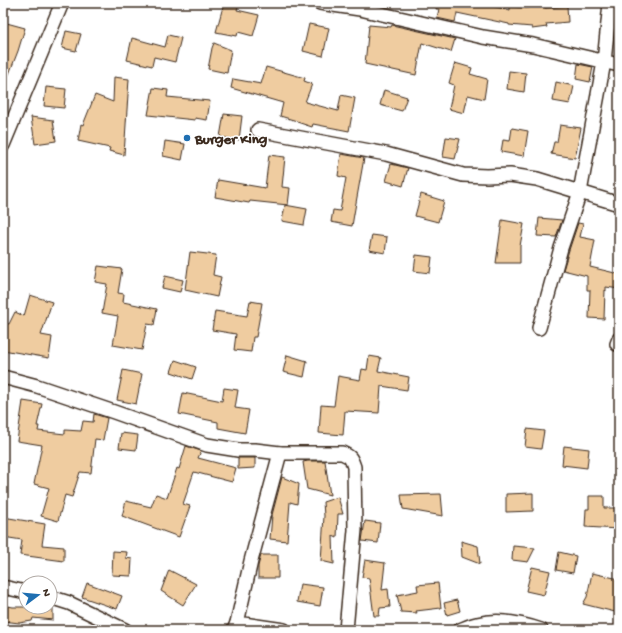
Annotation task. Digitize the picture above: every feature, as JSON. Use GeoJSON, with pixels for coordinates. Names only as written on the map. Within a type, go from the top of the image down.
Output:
{"type":"FeatureCollection","features":[{"type":"Feature","properties":{"kind":"street"},"geometry":{"type":"LineString","coordinates":[[3,145],[62,3]]}},
{"type":"Feature","properties":{"kind":"street"},"geometry":{"type":"LineString","coordinates":[[320,3],[361,6],[483,37],[534,45],[619,66]]}},
{"type":"Feature","properties":{"kind":"street"},"geometry":{"type":"LineString","coordinates":[[539,328],[561,248],[580,192],[604,62],[610,3]]}},
{"type":"Feature","properties":{"kind":"street"},"geometry":{"type":"LineString","coordinates":[[258,130],[386,154],[463,175],[510,175],[537,179],[619,204]]}},
{"type":"Feature","properties":{"kind":"street"},"geometry":{"type":"LineString","coordinates":[[3,377],[37,386],[207,445],[238,450],[255,450],[280,453],[342,453],[347,455],[352,459],[354,467],[355,530],[346,630]]}},
{"type":"Feature","properties":{"kind":"street"},"geometry":{"type":"LineString","coordinates":[[280,453],[251,561],[236,627],[284,630]]}},
{"type":"Feature","properties":{"kind":"street"},"geometry":{"type":"LineString","coordinates":[[3,587],[18,590]]}},
{"type":"Feature","properties":{"kind":"street"},"geometry":{"type":"LineString","coordinates":[[58,600],[69,603],[125,630]]}},
{"type":"Feature","properties":{"kind":"street"},"geometry":{"type":"LineString","coordinates":[[460,630],[478,624],[502,621],[527,625],[541,630]]}},
{"type":"Feature","properties":{"kind":"building"},"geometry":{"type":"Polygon","coordinates":[[[224,3],[239,3],[237,10],[259,15],[253,36],[238,32],[237,36],[216,32],[224,3]]]}},
{"type":"Feature","properties":{"kind":"building"},"geometry":{"type":"Polygon","coordinates":[[[437,3],[477,3],[510,10],[510,6],[526,8],[545,6],[545,8],[567,6],[568,22],[546,24],[547,27],[532,29],[532,27],[509,25],[457,13],[455,22],[437,18],[439,9],[436,9],[437,3]]]}},
{"type":"Feature","properties":{"kind":"building"},"geometry":{"type":"Polygon","coordinates":[[[3,22],[25,28],[4,87],[3,22]]]}},
{"type":"Feature","properties":{"kind":"building"},"geometry":{"type":"Polygon","coordinates":[[[309,24],[329,28],[323,56],[303,51],[309,24]]]}},
{"type":"Feature","properties":{"kind":"building"},"geometry":{"type":"Polygon","coordinates":[[[369,25],[391,27],[392,25],[455,39],[451,52],[422,43],[416,75],[365,64],[369,25]]]}},
{"type":"Feature","properties":{"kind":"building"},"geometry":{"type":"Polygon","coordinates":[[[66,31],[81,34],[76,51],[62,48],[66,31]]]}},
{"type":"Feature","properties":{"kind":"building"},"geometry":{"type":"Polygon","coordinates":[[[168,35],[181,38],[175,62],[154,57],[152,66],[127,60],[132,38],[165,47],[168,35]]]}},
{"type":"Feature","properties":{"kind":"building"},"geometry":{"type":"Polygon","coordinates":[[[214,43],[231,50],[227,73],[208,69],[214,43]]]}},
{"type":"Feature","properties":{"kind":"building"},"geometry":{"type":"Polygon","coordinates":[[[455,63],[472,68],[470,74],[487,79],[484,99],[468,95],[464,113],[449,109],[454,85],[449,83],[455,63]]]}},
{"type":"Feature","properties":{"kind":"building"},"geometry":{"type":"Polygon","coordinates":[[[578,64],[593,67],[590,82],[576,79],[578,64]]]}},
{"type":"Feature","properties":{"kind":"building"},"geometry":{"type":"Polygon","coordinates":[[[266,67],[305,78],[304,81],[312,84],[305,102],[338,111],[341,95],[355,98],[349,131],[313,124],[312,127],[280,116],[283,103],[231,88],[233,79],[261,84],[266,67]]]}},
{"type":"Feature","properties":{"kind":"building"},"geometry":{"type":"Polygon","coordinates":[[[509,71],[526,73],[524,92],[507,89],[509,71]]]}},
{"type":"Feature","properties":{"kind":"building"},"geometry":{"type":"Polygon","coordinates":[[[114,77],[129,79],[124,155],[109,151],[110,148],[78,141],[81,124],[83,125],[95,95],[113,102],[114,77]]]}},
{"type":"Feature","properties":{"kind":"building"},"geometry":{"type":"Polygon","coordinates":[[[556,82],[574,86],[570,104],[553,101],[556,82]]]}},
{"type":"Feature","properties":{"kind":"building"},"geometry":{"type":"Polygon","coordinates":[[[46,87],[66,89],[64,108],[44,106],[46,87]]]}},
{"type":"Feature","properties":{"kind":"building"},"geometry":{"type":"Polygon","coordinates":[[[153,88],[168,90],[167,97],[210,101],[207,120],[148,115],[153,88]]]}},
{"type":"Feature","properties":{"kind":"building"},"geometry":{"type":"Polygon","coordinates":[[[384,90],[407,97],[402,111],[380,105],[384,90]]]}},
{"type":"Feature","properties":{"kind":"building"},"geometry":{"type":"Polygon","coordinates":[[[224,114],[242,116],[239,140],[220,137],[224,114]]]}},
{"type":"Feature","properties":{"kind":"building"},"geometry":{"type":"Polygon","coordinates":[[[31,117],[53,120],[56,141],[35,144],[31,117]]]}},
{"type":"Feature","properties":{"kind":"building"},"geometry":{"type":"Polygon","coordinates":[[[560,125],[581,128],[575,158],[551,154],[554,142],[557,142],[560,125]]]}},
{"type":"Feature","properties":{"kind":"building"},"geometry":{"type":"Polygon","coordinates":[[[512,128],[528,131],[524,156],[501,152],[503,140],[510,141],[512,128]]]}},
{"type":"Feature","properties":{"kind":"building"},"geometry":{"type":"Polygon","coordinates":[[[446,137],[460,139],[455,159],[443,157],[446,137]]]}},
{"type":"Feature","properties":{"kind":"building"},"geometry":{"type":"Polygon","coordinates":[[[165,141],[185,144],[182,160],[163,156],[165,141]]]}},
{"type":"Feature","properties":{"kind":"building"},"geometry":{"type":"Polygon","coordinates":[[[341,154],[364,158],[352,226],[331,222],[333,210],[340,211],[346,178],[338,176],[341,154]]]}},
{"type":"Feature","properties":{"kind":"building"},"geometry":{"type":"Polygon","coordinates":[[[269,155],[285,157],[282,187],[290,188],[288,205],[250,201],[249,203],[215,197],[218,180],[265,188],[269,155]]]}},
{"type":"Feature","properties":{"kind":"building"},"geometry":{"type":"Polygon","coordinates":[[[391,164],[408,168],[403,186],[386,181],[391,164]]]}},
{"type":"Feature","properties":{"kind":"building"},"geometry":{"type":"Polygon","coordinates":[[[421,194],[444,201],[438,222],[415,216],[421,194]]]}},
{"type":"Feature","properties":{"kind":"building"},"geometry":{"type":"Polygon","coordinates":[[[285,205],[307,209],[304,225],[282,221],[285,205]]]}},
{"type":"Feature","properties":{"kind":"building"},"geometry":{"type":"Polygon","coordinates":[[[539,218],[562,220],[556,237],[537,236],[539,218]]]}},
{"type":"Feature","properties":{"kind":"building"},"geometry":{"type":"Polygon","coordinates":[[[502,220],[524,224],[520,246],[520,263],[496,263],[502,220]]]}},
{"type":"Feature","properties":{"kind":"building"},"geometry":{"type":"Polygon","coordinates":[[[578,223],[583,224],[580,237],[595,240],[590,267],[619,274],[619,289],[606,287],[606,291],[605,290],[604,319],[589,318],[590,290],[587,290],[587,276],[563,270],[578,223]]]}},
{"type":"Feature","properties":{"kind":"building"},"geometry":{"type":"Polygon","coordinates":[[[372,235],[387,237],[385,253],[369,250],[372,235]]]}},
{"type":"Feature","properties":{"kind":"building"},"geometry":{"type":"Polygon","coordinates":[[[190,252],[216,255],[213,275],[221,277],[217,297],[185,290],[190,252]]]}},
{"type":"Feature","properties":{"kind":"building"},"geometry":{"type":"Polygon","coordinates":[[[416,255],[432,257],[430,273],[414,271],[416,255]]]}},
{"type":"Feature","properties":{"kind":"building"},"geometry":{"type":"Polygon","coordinates":[[[98,266],[122,269],[118,293],[124,294],[123,302],[157,309],[154,325],[147,324],[142,350],[113,345],[118,316],[102,313],[107,284],[95,282],[98,266]]]}},
{"type":"Feature","properties":{"kind":"building"},"geometry":{"type":"Polygon","coordinates":[[[165,276],[183,280],[180,292],[162,288],[165,276]]]}},
{"type":"Feature","properties":{"kind":"building"},"geometry":{"type":"Polygon","coordinates":[[[30,295],[52,302],[41,335],[52,337],[49,358],[3,350],[3,323],[9,324],[15,312],[24,316],[30,295]]]}},
{"type":"Feature","properties":{"kind":"building"},"geometry":{"type":"Polygon","coordinates":[[[250,301],[262,303],[256,337],[253,337],[251,352],[234,350],[236,334],[212,330],[215,311],[247,316],[250,301]]]}},
{"type":"Feature","properties":{"kind":"building"},"geometry":{"type":"Polygon","coordinates":[[[287,355],[307,361],[304,377],[283,372],[287,355]]]}},
{"type":"Feature","properties":{"kind":"building"},"geometry":{"type":"Polygon","coordinates":[[[369,356],[381,358],[378,371],[409,377],[407,390],[381,386],[379,413],[345,411],[343,435],[319,433],[321,405],[334,406],[338,376],[360,380],[362,369],[367,370],[369,356]]]}},
{"type":"Feature","properties":{"kind":"building"},"geometry":{"type":"Polygon","coordinates":[[[175,360],[196,367],[192,379],[171,372],[175,360]]]}},
{"type":"Feature","properties":{"kind":"building"},"geometry":{"type":"Polygon","coordinates":[[[123,370],[142,374],[136,404],[117,400],[123,370]]]}},
{"type":"Feature","properties":{"kind":"building"},"geometry":{"type":"Polygon","coordinates":[[[224,388],[238,390],[235,408],[249,410],[245,433],[218,428],[218,422],[179,414],[183,393],[222,401],[224,388]]]}},
{"type":"Feature","properties":{"kind":"building"},"geometry":{"type":"Polygon","coordinates":[[[23,401],[42,404],[37,426],[39,426],[38,431],[65,434],[65,430],[81,431],[83,421],[93,422],[94,414],[107,418],[103,440],[95,439],[91,473],[80,472],[72,497],[65,495],[58,521],[41,516],[49,488],[34,484],[42,445],[17,441],[23,401]]]}},
{"type":"Feature","properties":{"kind":"building"},"geometry":{"type":"Polygon","coordinates":[[[527,429],[544,431],[541,449],[525,447],[527,429]]]}},
{"type":"Feature","properties":{"kind":"building"},"geometry":{"type":"Polygon","coordinates":[[[121,433],[138,435],[136,450],[119,448],[121,433]]]}},
{"type":"Feature","properties":{"kind":"building"},"geometry":{"type":"Polygon","coordinates":[[[186,446],[201,451],[198,458],[236,468],[232,482],[194,472],[183,504],[190,506],[179,537],[122,516],[126,501],[151,507],[156,494],[167,498],[177,468],[179,469],[186,446]]]}},
{"type":"Feature","properties":{"kind":"building"},"geometry":{"type":"Polygon","coordinates":[[[564,446],[589,449],[587,468],[562,465],[564,446]]]}},
{"type":"Feature","properties":{"kind":"building"},"geometry":{"type":"Polygon","coordinates":[[[238,458],[255,458],[255,468],[238,469],[238,458]]]}},
{"type":"Feature","properties":{"kind":"building"},"geometry":{"type":"Polygon","coordinates":[[[325,461],[330,495],[307,489],[303,462],[325,461]]]}},
{"type":"Feature","properties":{"kind":"building"},"geometry":{"type":"Polygon","coordinates":[[[282,477],[299,484],[297,504],[290,502],[287,541],[270,539],[272,515],[282,477]]]}},
{"type":"Feature","properties":{"kind":"building"},"geometry":{"type":"Polygon","coordinates":[[[533,493],[533,511],[506,512],[506,494],[533,493]]]}},
{"type":"Feature","properties":{"kind":"building"},"geometry":{"type":"Polygon","coordinates":[[[441,494],[443,516],[403,509],[401,495],[441,494]]]}},
{"type":"Feature","properties":{"kind":"building"},"geometry":{"type":"Polygon","coordinates":[[[589,496],[604,496],[604,508],[618,508],[618,529],[585,527],[586,509],[589,509],[589,496]]]}},
{"type":"Feature","properties":{"kind":"building"},"geometry":{"type":"Polygon","coordinates":[[[338,497],[343,514],[338,514],[337,538],[333,536],[334,564],[321,561],[324,516],[323,502],[338,497]]]}},
{"type":"Feature","properties":{"kind":"building"},"geometry":{"type":"Polygon","coordinates":[[[3,517],[45,524],[42,545],[64,547],[64,561],[20,555],[22,540],[3,537],[3,517]]]}},
{"type":"Feature","properties":{"kind":"building"},"geometry":{"type":"Polygon","coordinates":[[[365,521],[380,523],[378,543],[362,541],[365,521]]]}},
{"type":"Feature","properties":{"kind":"building"},"geometry":{"type":"Polygon","coordinates":[[[461,541],[478,546],[480,564],[462,557],[461,541]]]}},
{"type":"Feature","properties":{"kind":"building"},"geometry":{"type":"Polygon","coordinates":[[[513,546],[535,548],[528,562],[512,560],[513,546]]]}},
{"type":"Feature","properties":{"kind":"building"},"geometry":{"type":"Polygon","coordinates":[[[113,551],[127,552],[126,558],[132,559],[131,576],[112,575],[113,551]]]}},
{"type":"Feature","properties":{"kind":"building"},"geometry":{"type":"Polygon","coordinates":[[[559,552],[576,556],[573,573],[556,570],[559,552]]]}},
{"type":"Feature","properties":{"kind":"building"},"geometry":{"type":"Polygon","coordinates":[[[261,555],[278,555],[278,578],[258,578],[258,566],[261,555]]]}},
{"type":"Feature","properties":{"kind":"building"},"geometry":{"type":"Polygon","coordinates":[[[365,560],[385,563],[382,590],[388,589],[390,607],[380,608],[379,616],[374,616],[369,578],[362,577],[365,560]]]}},
{"type":"Feature","properties":{"kind":"building"},"geometry":{"type":"Polygon","coordinates":[[[532,567],[550,571],[544,595],[526,591],[532,567]]]}},
{"type":"Feature","properties":{"kind":"building"},"geometry":{"type":"Polygon","coordinates":[[[169,570],[196,584],[183,605],[161,591],[169,570]]]}},
{"type":"Feature","properties":{"kind":"building"},"geometry":{"type":"Polygon","coordinates":[[[592,573],[619,579],[619,613],[583,604],[587,597],[592,573]]]}},
{"type":"Feature","properties":{"kind":"building"},"geometry":{"type":"Polygon","coordinates":[[[87,583],[122,596],[117,609],[82,597],[87,583]]]}},
{"type":"Feature","properties":{"kind":"building"},"geometry":{"type":"Polygon","coordinates":[[[438,583],[441,608],[416,611],[417,613],[401,612],[397,595],[418,591],[417,585],[438,583]]]}},
{"type":"Feature","properties":{"kind":"building"},"geometry":{"type":"Polygon","coordinates":[[[300,584],[323,587],[320,606],[297,602],[300,584]]]}},
{"type":"Feature","properties":{"kind":"building"},"geometry":{"type":"Polygon","coordinates":[[[457,600],[460,611],[447,615],[444,603],[457,600]]]}},
{"type":"Feature","properties":{"kind":"building"},"geometry":{"type":"Polygon","coordinates":[[[3,605],[18,607],[18,615],[53,615],[53,620],[33,618],[32,621],[19,623],[3,621],[3,605]]]}},
{"type":"Feature","properties":{"kind":"place","name":"Burger King"},"geometry":{"type":"Point","coordinates":[187,138]}}]}
